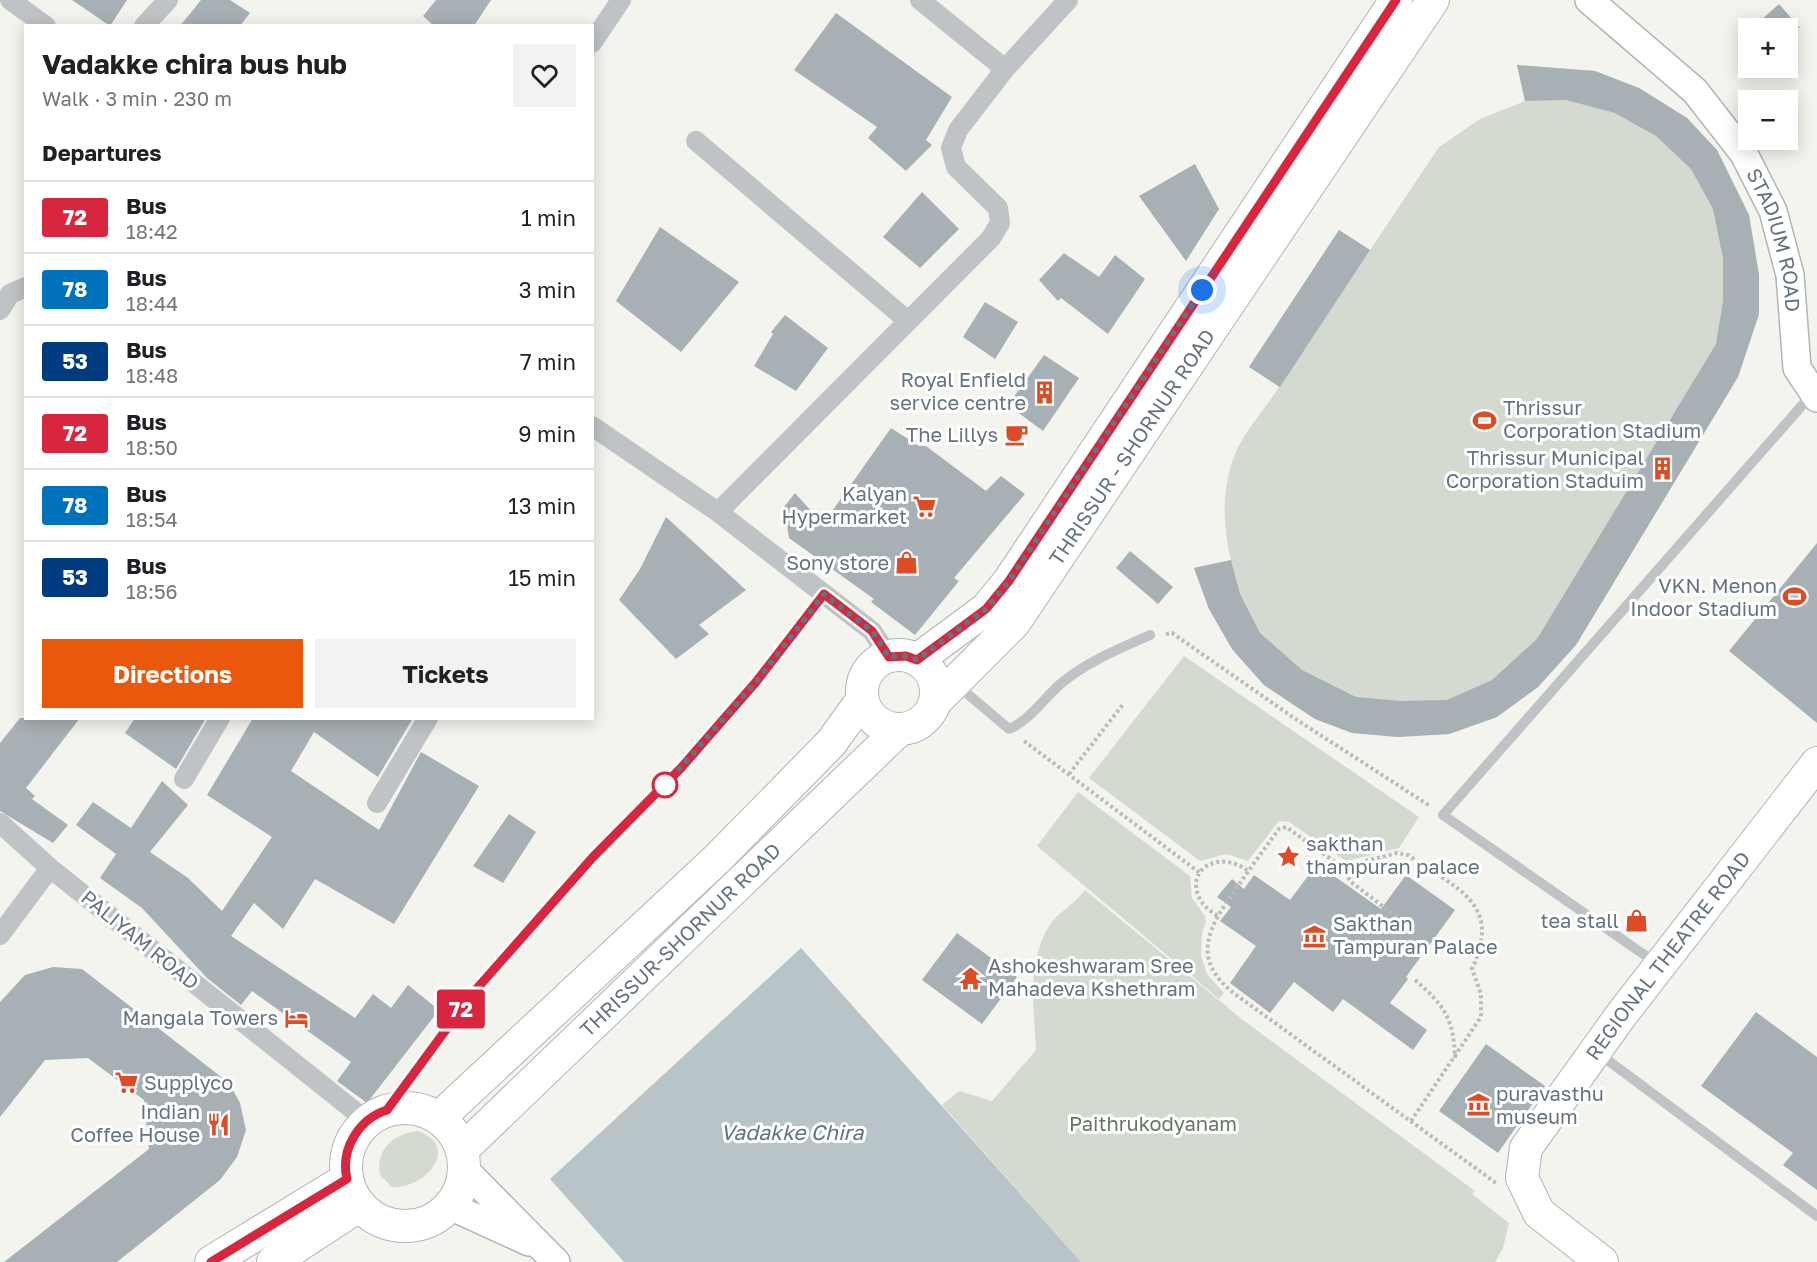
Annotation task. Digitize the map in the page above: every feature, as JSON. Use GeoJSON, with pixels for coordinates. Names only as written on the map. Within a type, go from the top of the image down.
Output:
{"type":"FeatureCollection","features":[{"type":"Feature","properties":{"kind":"main road"},"geometry":{"type":"LineString","coordinates":[[903,658],[933,677],[946,693],[922,722],[911,728],[898,730],[886,728],[875,721],[862,699],[861,687],[866,675],[873,666],[903,658],[986,609],[1009,581],[1396,0]]}},
{"type":"Feature","properties":{"kind":"main road","name":"THRISSUR - SHORNUR ROAD"},"geometry":{"type":"LineString","coordinates":[[946,693],[1014,623],[1433,0]]}},
{"type":"Feature","properties":{"kind":"main road","name":"STADIUM ROAD"},"geometry":{"type":"LineString","coordinates":[[1589,0],[1695,91],[1744,154],[1773,211],[1790,275],[1797,368],[1814,396]]}},
{"type":"Feature","properties":{"kind":"main road","name":"THRISSUR-SHORNUR ROAD"},"geometry":{"type":"LineString","coordinates":[[439,1118],[717,859],[831,743],[862,699]]}},
{"type":"Feature","properties":{"kind":"main road","name":"THRISSUR-SHORNUR ROAD"},"geometry":{"type":"LineString","coordinates":[[464,1160],[898,730]]}},
{"type":"Feature","properties":{"kind":"main road","name":"REGIONAL THEATRE ROAD"},"geometry":{"type":"LineString","coordinates":[[1602,1262],[1539,1213],[1522,1178],[1526,1148],[1660,966],[1817,763]]}},
{"type":"Feature","properties":{"kind":"main road"},"geometry":{"type":"LineString","coordinates":[[464,1160],[461,1189],[450,1206],[435,1219],[416,1225],[396,1226],[377,1219],[354,1192],[347,1154],[354,1136],[377,1116],[403,1107],[422,1110],[439,1118],[454,1132],[464,1160],[551,1256]]}},
{"type":"Feature","properties":{"kind":"main road"},"geometry":{"type":"LineString","coordinates":[[211,1262],[354,1192]]}},
{"type":"Feature","properties":{"kind":"main road"},"geometry":{"type":"LineString","coordinates":[[273,1262],[354,1192]]}},
{"type":"Feature","properties":{"kind":"main road"},"geometry":{"type":"LineString","coordinates":[[450,1206],[551,1256]]}},
{"type":"Feature","properties":{"kind":"street"},"geometry":{"type":"LineString","coordinates":[[10,0],[43,24]]}},
{"type":"Feature","properties":{"kind":"street"},"geometry":{"type":"LineString","coordinates":[[146,24],[168,0]]}},
{"type":"Feature","properties":{"kind":"street"},"geometry":{"type":"LineString","coordinates":[[594,40],[621,0]]}},
{"type":"Feature","properties":{"kind":"street"},"geometry":{"type":"LineString","coordinates":[[920,0],[1005,69]]}},
{"type":"Feature","properties":{"kind":"street"},"geometry":{"type":"LineString","coordinates":[[718,512],[991,237],[1000,223],[998,208],[956,167],[951,148],[958,130],[1005,69],[1068,0]]}},
{"type":"Feature","properties":{"kind":"street"},"geometry":{"type":"LineString","coordinates":[[696,141],[908,321]]}},
{"type":"Feature","properties":{"kind":"street"},"geometry":{"type":"LineString","coordinates":[[0,310],[10,294],[24,287]]}},
{"type":"Feature","properties":{"kind":"street"},"geometry":{"type":"LineString","coordinates":[[595,433],[718,512],[872,631],[903,658]]}},
{"type":"Feature","properties":{"kind":"street"},"geometry":{"type":"LineString","coordinates":[[184,779],[219,720]]}},
{"type":"Feature","properties":{"kind":"street"},"geometry":{"type":"LineString","coordinates":[[377,803],[427,720]]}},
{"type":"Feature","properties":{"kind":"street","name":"PALIYAM ROAD"},"geometry":{"type":"LineString","coordinates":[[0,823],[50,868],[377,1116]]}},
{"type":"Feature","properties":{"kind":"street"},"geometry":{"type":"LineString","coordinates":[[0,935],[50,868]]}},
{"type":"Feature","properties":{"kind":"lane"},"geometry":{"type":"LineString","coordinates":[[1660,966],[1443,815],[1814,396]]}},
{"type":"Feature","properties":{"kind":"lane"},"geometry":{"type":"LineString","coordinates":[[377,1116],[473,993],[593,857],[681,768],[756,682],[824,594]]}},
{"type":"Feature","properties":{"kind":"lane"},"geometry":{"type":"LineString","coordinates":[[946,693],[1009,729],[1022,723],[1065,681],[1094,662],[1150,635]]}},
{"type":"Feature","properties":{"kind":"lane"},"geometry":{"type":"LineString","coordinates":[[1596,1051],[1817,1216]]}},
{"type":"Feature","properties":{"kind":"path"},"geometry":{"type":"LineString","coordinates":[[1150,635],[1172,633],[1294,718],[1443,815]]}},
{"type":"Feature","properties":{"kind":"path"},"geometry":{"type":"LineString","coordinates":[[1069,774],[1124,703]]}},
{"type":"Feature","properties":{"kind":"path"},"geometry":{"type":"LineString","coordinates":[[1009,729],[1200,873]]}},
{"type":"Feature","properties":{"kind":"path"},"geometry":{"type":"LineString","coordinates":[[1397,917],[1351,882],[1342,867],[1286,827],[1279,829],[1217,916],[1208,936],[1207,953],[1212,970],[1222,983],[1502,1187]]}},
{"type":"Feature","properties":{"kind":"path"},"geometry":{"type":"LineString","coordinates":[[1342,867],[1397,853],[1408,855],[1472,901],[1483,923],[1482,946],[1472,969],[1481,994],[1480,1017],[1455,1059],[1411,1121]]}},
{"type":"Feature","properties":{"kind":"path"},"geometry":{"type":"LineString","coordinates":[[1217,916],[1200,900],[1197,883],[1200,873],[1211,863],[1227,860],[1248,871]]}},
{"type":"Feature","properties":{"kind":"path"},"geometry":{"type":"LineString","coordinates":[[1415,980],[1448,1014],[1455,1034],[1455,1059]]}},
{"type":"Feature","properties":{"kind":"green space","name":"Thrissur Corporation Stadium"},"geometry":{"type":"Polygon","coordinates":[[[1517,65],[1595,71],[1639,88],[1687,118],[1717,150],[1749,215],[1759,275],[1759,314],[1738,377],[1576,645],[1538,687],[1497,717],[1449,734],[1398,737],[1352,733],[1315,719],[1264,685],[1232,649],[1209,609],[1194,568],[1231,560],[1226,534],[1225,507],[1231,467],[1244,436],[1279,387],[1249,367],[1339,230],[1370,250],[1439,147],[1480,119],[1525,101],[1517,65]]]}},
{"type":"Feature","properties":{"kind":"green space"},"geometry":{"type":"Polygon","coordinates":[[[1184,656],[1419,817],[1399,848],[1346,861],[1289,822],[1279,821],[1248,861],[1226,854],[1200,861],[1089,778],[1184,656]]]}},
{"type":"Feature","properties":{"kind":"green space"},"geometry":{"type":"Polygon","coordinates":[[[1078,792],[1190,876],[1192,898],[1205,916],[1206,922],[1202,933],[1201,956],[1207,974],[1224,993],[1219,999],[1037,846],[1078,792]]]}},
{"type":"Feature","properties":{"kind":"green space","name":"Paithrukodyanam"},"geometry":{"type":"Polygon","coordinates":[[[1085,890],[1243,1020],[1475,1191],[1472,1194],[1509,1223],[1503,1248],[1495,1262],[1081,1262],[942,1105],[959,1091],[992,1101],[1036,1050],[1033,986],[1037,956],[1052,921],[1085,890]]]}},
{"type":"Feature","properties":{"kind":"green space"},"geometry":{"type":"Polygon","coordinates":[[[418,1131],[431,1138],[437,1147],[438,1156],[434,1166],[416,1181],[404,1186],[392,1187],[380,1175],[379,1166],[384,1150],[388,1144],[402,1135],[418,1131]]]}},
{"type":"Feature","properties":{"kind":"water","name":"Vadakke Chira"},"geometry":{"type":"Polygon","coordinates":[[[801,948],[1081,1262],[624,1262],[550,1179],[801,948]]]}},
{"type":"Feature","properties":{"kind":"building"},"geometry":{"type":"Polygon","coordinates":[[[72,0],[127,0],[111,24],[107,24],[72,0]]]}},
{"type":"Feature","properties":{"kind":"building"},"geometry":{"type":"Polygon","coordinates":[[[201,0],[230,0],[250,13],[242,24],[182,24],[201,0]]]}},
{"type":"Feature","properties":{"kind":"building"},"geometry":{"type":"Polygon","coordinates":[[[436,0],[491,0],[475,24],[432,24],[423,16],[436,0]]]}},
{"type":"Feature","properties":{"kind":"building"},"geometry":{"type":"Polygon","coordinates":[[[1779,4],[1791,18],[1763,18],[1779,4]]]}},
{"type":"Feature","properties":{"kind":"building"},"geometry":{"type":"Polygon","coordinates":[[[836,13],[952,97],[926,140],[932,145],[906,171],[868,138],[877,127],[794,70],[836,13]]]}},
{"type":"Feature","properties":{"kind":"building","name":"Thrissur Municipal Corporation Staduim"},"geometry":{"type":"Polygon","coordinates":[[[1517,65],[1595,71],[1639,88],[1687,118],[1717,150],[1749,215],[1759,275],[1759,314],[1738,377],[1576,645],[1538,687],[1497,717],[1449,734],[1398,737],[1352,733],[1315,719],[1264,685],[1232,649],[1209,609],[1194,568],[1231,560],[1240,594],[1260,633],[1302,670],[1356,697],[1401,701],[1447,700],[1492,680],[1537,639],[1716,344],[1723,301],[1723,258],[1713,209],[1691,169],[1656,136],[1615,113],[1566,100],[1525,101],[1517,65]]]}},
{"type":"Feature","properties":{"kind":"building"},"geometry":{"type":"Polygon","coordinates":[[[1195,164],[1219,209],[1186,261],[1139,196],[1195,164]]]}},
{"type":"Feature","properties":{"kind":"building"},"geometry":{"type":"Polygon","coordinates":[[[922,192],[959,229],[920,268],[883,237],[922,192]]]}},
{"type":"Feature","properties":{"kind":"building"},"geometry":{"type":"Polygon","coordinates":[[[660,227],[739,282],[681,352],[616,301],[660,227]]]}},
{"type":"Feature","properties":{"kind":"building"},"geometry":{"type":"Polygon","coordinates":[[[1339,230],[1370,250],[1280,387],[1249,367],[1339,230]]]}},
{"type":"Feature","properties":{"kind":"building"},"geometry":{"type":"Polygon","coordinates":[[[1064,253],[1099,277],[1115,255],[1145,279],[1108,334],[1061,298],[1058,301],[1039,280],[1064,253]]]}},
{"type":"Feature","properties":{"kind":"building"},"geometry":{"type":"Polygon","coordinates":[[[985,302],[1018,322],[995,359],[963,337],[985,302]]]}},
{"type":"Feature","properties":{"kind":"building"},"geometry":{"type":"Polygon","coordinates":[[[785,315],[828,348],[796,391],[754,366],[773,334],[771,332],[785,315]]]}},
{"type":"Feature","properties":{"kind":"building","name":"Royal Enfield service centre"},"geometry":{"type":"Polygon","coordinates":[[[1044,355],[1079,378],[1043,431],[1008,405],[1044,355]]]}},
{"type":"Feature","properties":{"kind":"building","name":"Kalyan Hypermarket"},"geometry":{"type":"Polygon","coordinates":[[[891,428],[919,446],[926,446],[986,491],[1001,476],[1025,494],[954,578],[959,581],[915,635],[871,602],[874,599],[789,538],[784,507],[795,493],[823,524],[891,428]]]}},
{"type":"Feature","properties":{"kind":"building"},"geometry":{"type":"Polygon","coordinates":[[[666,517],[746,590],[699,625],[709,634],[676,659],[619,600],[640,569],[666,517]]]}},
{"type":"Feature","properties":{"kind":"building","name":"VKN. Menon Indoor Stadium"},"geometry":{"type":"Polygon","coordinates":[[[1817,543],[1817,723],[1729,651],[1817,543]]]}},
{"type":"Feature","properties":{"kind":"building"},"geometry":{"type":"Polygon","coordinates":[[[1130,551],[1173,587],[1158,604],[1116,568],[1130,551]]]}},
{"type":"Feature","properties":{"kind":"building"},"geometry":{"type":"Polygon","coordinates":[[[20,718],[24,720],[78,720],[26,788],[35,796],[32,799],[68,825],[53,843],[0,811],[0,743],[20,718]]]}},
{"type":"Feature","properties":{"kind":"building"},"geometry":{"type":"Polygon","coordinates":[[[134,720],[205,720],[176,769],[125,733],[134,720]]]}},
{"type":"Feature","properties":{"kind":"building"},"geometry":{"type":"Polygon","coordinates":[[[252,720],[412,720],[378,777],[314,732],[291,771],[379,830],[421,752],[479,786],[394,924],[315,879],[283,929],[254,903],[231,936],[355,1018],[373,994],[391,1008],[408,985],[439,1010],[367,1103],[337,1081],[351,1062],[252,991],[241,1005],[207,978],[142,908],[100,878],[116,854],[76,825],[93,802],[131,828],[162,781],[188,805],[150,852],[188,878],[222,911],[272,837],[207,795],[252,720]]]}},
{"type":"Feature","properties":{"kind":"building"},"geometry":{"type":"Polygon","coordinates":[[[509,814],[536,832],[503,883],[473,866],[509,814]]]}},
{"type":"Feature","properties":{"kind":"building","name":"Sakthan Tampuran Palace"},"geometry":{"type":"Polygon","coordinates":[[[1317,864],[1381,909],[1406,875],[1455,910],[1390,1003],[1427,1030],[1413,1050],[1343,999],[1333,1012],[1294,982],[1270,1013],[1230,983],[1256,946],[1220,921],[1231,907],[1217,897],[1232,879],[1244,889],[1254,875],[1290,900],[1317,864]]]}},
{"type":"Feature","properties":{"kind":"building","name":"Ashokeshwaram Sree Mahadeva Kshethram"},"geometry":{"type":"Polygon","coordinates":[[[957,933],[1017,977],[982,1024],[922,980],[957,933]]]}},
{"type":"Feature","properties":{"kind":"building"},"geometry":{"type":"Polygon","coordinates":[[[53,967],[82,969],[229,1083],[240,1103],[246,1130],[237,1157],[220,1180],[117,1262],[4,1262],[149,1149],[144,1100],[88,1058],[45,1060],[0,1117],[0,1002],[25,975],[53,967]]]}},
{"type":"Feature","properties":{"kind":"building"},"geometry":{"type":"Polygon","coordinates":[[[1756,1012],[1817,1057],[1817,1190],[1783,1165],[1793,1153],[1701,1086],[1756,1012]]]}},
{"type":"Feature","properties":{"kind":"building"},"geometry":{"type":"Polygon","coordinates":[[[1486,1044],[1545,1086],[1498,1153],[1439,1111],[1486,1044]]]}},
{"type":"Feature","properties":{"kind":"bus line","name":"72"},"geometry":{"type":"LineString","coordinates":[[211,1262],[347,1179],[347,1154],[354,1136],[367,1121],[387,1110],[473,993],[593,857],[681,768],[756,682],[824,594],[872,631],[889,657],[906,656],[917,660],[986,609],[1009,581],[1078,479],[1396,0]]}},
{"type":"Feature","properties":{"kind":"place","name":"Royal Enfield service centre"},"geometry":{"type":"Point","coordinates":[1044,392]}},
{"type":"Feature","properties":{"kind":"place","name":"Thrissur Corporation Stadium"},"geometry":{"type":"Point","coordinates":[1485,420]}},
{"type":"Feature","properties":{"kind":"place","name":"The Lillys"},"geometry":{"type":"Point","coordinates":[1016,435]}},
{"type":"Feature","properties":{"kind":"place","name":"Thrissur Municipal Corporation Staduim"},"geometry":{"type":"Point","coordinates":[1662,469]}},
{"type":"Feature","properties":{"kind":"place","name":"Kalyan Hypermarket"},"geometry":{"type":"Point","coordinates":[925,506]}},
{"type":"Feature","properties":{"kind":"place","name":"Sony store"},"geometry":{"type":"Point","coordinates":[907,563]}},
{"type":"Feature","properties":{"kind":"place","name":"VKN. Menon Indoor Stadium"},"geometry":{"type":"Point","coordinates":[1795,597]}},
{"type":"Feature","properties":{"kind":"place","name":"sakthan thampuran palace"},"geometry":{"type":"Point","coordinates":[1288,856]}},
{"type":"Feature","properties":{"kind":"place","name":"tea stall"},"geometry":{"type":"Point","coordinates":[1637,921]}},
{"type":"Feature","properties":{"kind":"place","name":"Sakthan Tampuran Palace"},"geometry":{"type":"Point","coordinates":[1315,936]}},
{"type":"Feature","properties":{"kind":"place","name":"Ashokeshwaram Sree Mahadeva Kshethram"},"geometry":{"type":"Point","coordinates":[970,978]}},
{"type":"Feature","properties":{"kind":"place","name":"Mangala Towers"},"geometry":{"type":"Point","coordinates":[296,1018]}},
{"type":"Feature","properties":{"kind":"place","name":"Supplyco"},"geometry":{"type":"Point","coordinates":[126,1083]}},
{"type":"Feature","properties":{"kind":"place","name":"puravasthu museum"},"geometry":{"type":"Point","coordinates":[1478,1105]}},
{"type":"Feature","properties":{"kind":"place","name":"Indian Coffee House"},"geometry":{"type":"Point","coordinates":[218,1124]}},
{"type":"Feature","properties":{"kind":"route"},"geometry":{"type":"LineString","coordinates":[[665,785],[756,682],[824,594],[872,631],[889,657],[906,656],[917,660],[986,609],[1009,581],[1202,290]]}}]}
